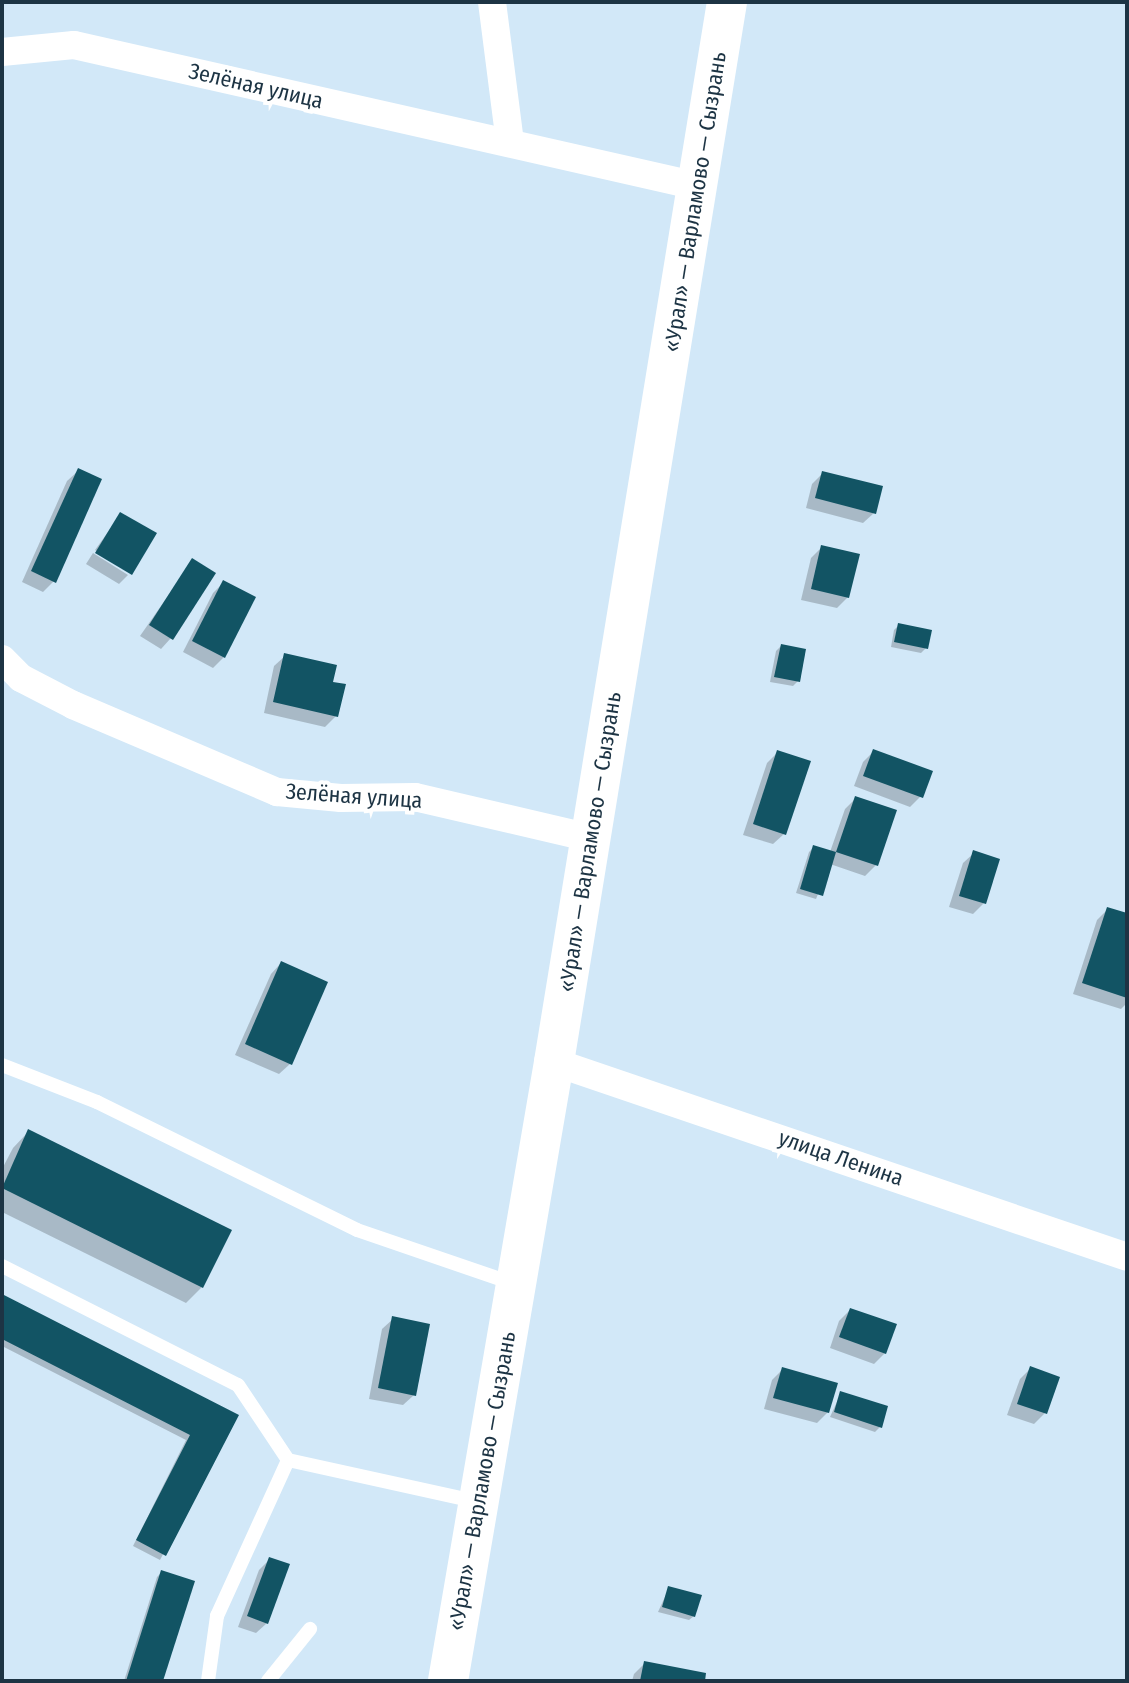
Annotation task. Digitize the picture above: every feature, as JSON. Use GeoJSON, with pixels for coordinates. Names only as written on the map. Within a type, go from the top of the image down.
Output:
{"type":"FeatureCollection","features":[{"type":"Feature","properties":{"kind":"main road","name":"«Урал» — Варламово — Сызрань"},"geometry":{"type":"LineString","coordinates":[[448,1681],[554,1062],[727,2]]}},
{"type":"Feature","properties":{"kind":"street"},"geometry":{"type":"LineString","coordinates":[[492,2],[510,143]]}},
{"type":"Feature","properties":{"kind":"street","name":"Зелёная улица"},"geometry":{"type":"LineString","coordinates":[[2,52],[74,45],[697,186]]}},
{"type":"Feature","properties":{"kind":"street","name":"Зелёная улица"},"geometry":{"type":"LineString","coordinates":[[2,659],[21,678],[73,705],[277,792],[341,798],[415,797],[591,838]]}},
{"type":"Feature","properties":{"kind":"street","name":"улица Ленина"},"geometry":{"type":"LineString","coordinates":[[554,1062],[1127,1257]]}},
{"type":"Feature","properties":{"kind":"lane"},"geometry":{"type":"LineString","coordinates":[[2,1065],[97,1102],[357,1230],[516,1284]]}},
{"type":"Feature","properties":{"kind":"lane"},"geometry":{"type":"LineString","coordinates":[[2,1266],[238,1385],[288,1460],[479,1502]]}},
{"type":"Feature","properties":{"kind":"lane"},"geometry":{"type":"LineString","coordinates":[[208,1681],[217,1616],[288,1460]]}},
{"type":"Feature","properties":{"kind":"lane"},"geometry":{"type":"LineString","coordinates":[[268,1681],[310,1629]]}},
{"type":"Feature","properties":{"kind":"building"},"geometry":{"type":"Polygon","coordinates":[[[78,468],[102,479],[56,583],[31,571],[78,468]]]}},
{"type":"Feature","properties":{"kind":"building"},"geometry":{"type":"Polygon","coordinates":[[[822,471],[883,486],[876,514],[815,498],[822,471]]]}},
{"type":"Feature","properties":{"kind":"building"},"geometry":{"type":"Polygon","coordinates":[[[120,512],[157,533],[132,575],[95,553],[120,512]]]}},
{"type":"Feature","properties":{"kind":"building"},"geometry":{"type":"Polygon","coordinates":[[[821,545],[860,554],[849,598],[811,589],[821,545]]]}},
{"type":"Feature","properties":{"kind":"building"},"geometry":{"type":"Polygon","coordinates":[[[192,558],[216,573],[173,640],[149,625],[192,558]]]}},
{"type":"Feature","properties":{"kind":"building"},"geometry":{"type":"Polygon","coordinates":[[[223,580],[256,597],[225,658],[192,641],[223,580]]]}},
{"type":"Feature","properties":{"kind":"building"},"geometry":{"type":"Polygon","coordinates":[[[898,623],[932,630],[928,649],[894,642],[898,623]]]}},
{"type":"Feature","properties":{"kind":"building"},"geometry":{"type":"Polygon","coordinates":[[[781,644],[806,649],[800,682],[774,677],[781,644]]]}},
{"type":"Feature","properties":{"kind":"building"},"geometry":{"type":"Polygon","coordinates":[[[284,653],[337,665],[333,682],[346,684],[338,717],[273,702],[284,653]]]}},
{"type":"Feature","properties":{"kind":"building"},"geometry":{"type":"Polygon","coordinates":[[[873,749],[933,771],[923,798],[863,776],[873,749]]]}},
{"type":"Feature","properties":{"kind":"building"},"geometry":{"type":"Polygon","coordinates":[[[777,750],[811,761],[786,835],[753,824],[777,750]]]}},
{"type":"Feature","properties":{"kind":"building"},"geometry":{"type":"Polygon","coordinates":[[[855,796],[897,810],[878,866],[836,852],[855,796]]]}},
{"type":"Feature","properties":{"kind":"building"},"geometry":{"type":"Polygon","coordinates":[[[813,845],[836,852],[823,896],[800,889],[813,845]]]}},
{"type":"Feature","properties":{"kind":"building"},"geometry":{"type":"Polygon","coordinates":[[[973,850],[1000,859],[986,904],[959,896],[973,850]]]}},
{"type":"Feature","properties":{"kind":"building"},"geometry":{"type":"Polygon","coordinates":[[[1107,907],[1127,913],[1127,998],[1082,983],[1107,907]]]}},
{"type":"Feature","properties":{"kind":"building"},"geometry":{"type":"Polygon","coordinates":[[[281,961],[328,982],[292,1065],[245,1044],[281,961]]]}},
{"type":"Feature","properties":{"kind":"building"},"geometry":{"type":"Polygon","coordinates":[[[28,1129],[232,1230],[203,1288],[2,1188],[28,1129]]]}},
{"type":"Feature","properties":{"kind":"building"},"geometry":{"type":"Polygon","coordinates":[[[2,1294],[239,1415],[166,1556],[136,1540],[190,1435],[2,1339],[2,1294]]]}},
{"type":"Feature","properties":{"kind":"building"},"geometry":{"type":"Polygon","coordinates":[[[850,1308],[897,1324],[886,1354],[839,1337],[850,1308]]]}},
{"type":"Feature","properties":{"kind":"building"},"geometry":{"type":"Polygon","coordinates":[[[392,1316],[430,1324],[416,1396],[378,1388],[392,1316]]]}},
{"type":"Feature","properties":{"kind":"building"},"geometry":{"type":"Polygon","coordinates":[[[1030,1366],[1060,1377],[1047,1414],[1017,1404],[1030,1366]]]}},
{"type":"Feature","properties":{"kind":"building"},"geometry":{"type":"Polygon","coordinates":[[[782,1367],[838,1383],[829,1413],[773,1398],[782,1367]]]}},
{"type":"Feature","properties":{"kind":"building"},"geometry":{"type":"Polygon","coordinates":[[[840,1391],[888,1406],[882,1428],[834,1412],[840,1391]]]}},
{"type":"Feature","properties":{"kind":"building"},"geometry":{"type":"Polygon","coordinates":[[[269,1557],[290,1564],[268,1624],[247,1616],[269,1557]]]}},
{"type":"Feature","properties":{"kind":"building"},"geometry":{"type":"Polygon","coordinates":[[[161,1570],[195,1581],[163,1681],[126,1681],[161,1570]]]}},
{"type":"Feature","properties":{"kind":"building"},"geometry":{"type":"Polygon","coordinates":[[[668,1586],[702,1595],[695,1617],[662,1607],[668,1586]]]}},
{"type":"Feature","properties":{"kind":"building"},"geometry":{"type":"Polygon","coordinates":[[[644,1661],[706,1673],[705,1681],[640,1681],[644,1661]]]}}]}
